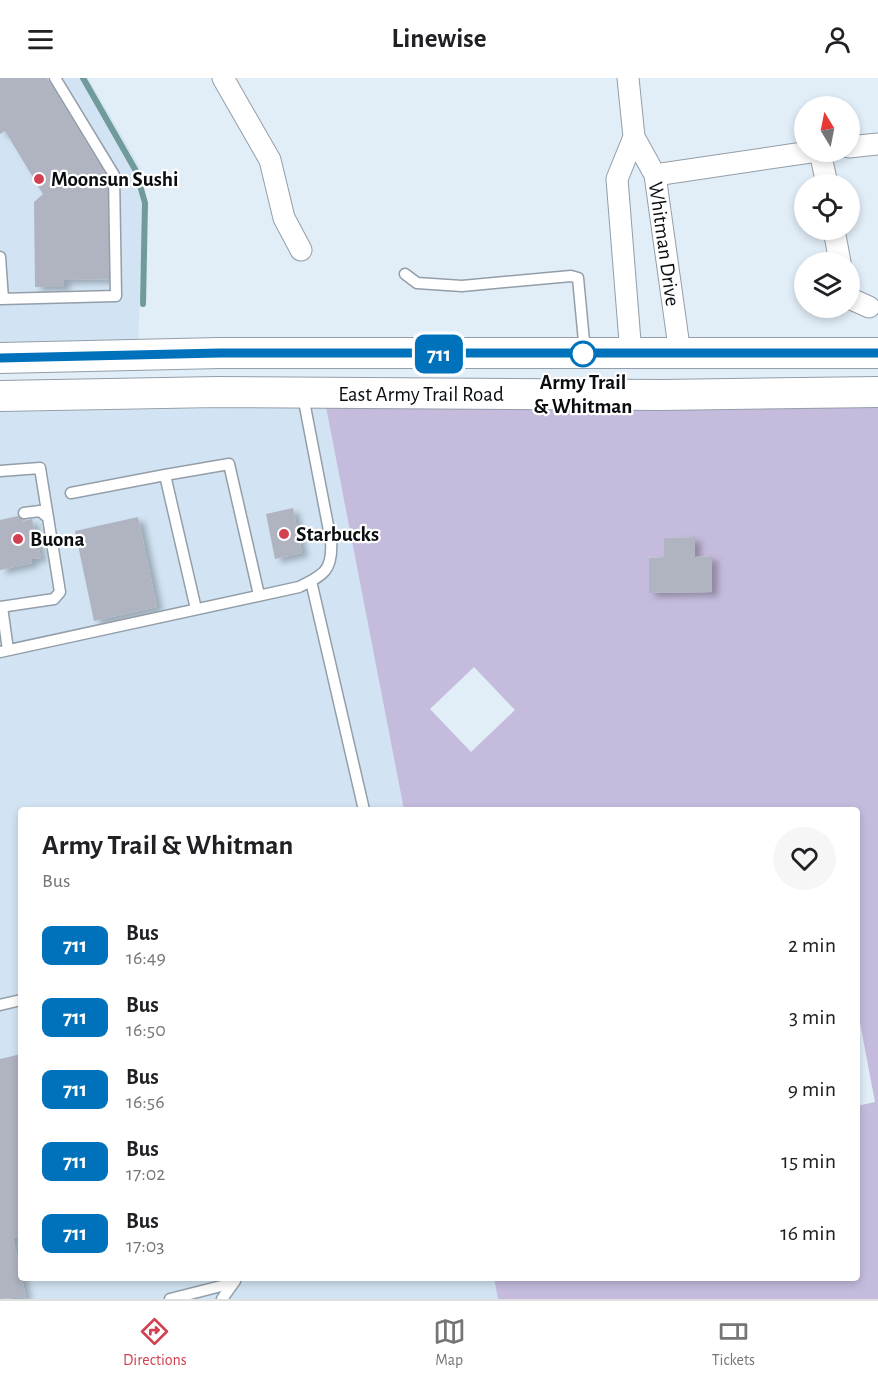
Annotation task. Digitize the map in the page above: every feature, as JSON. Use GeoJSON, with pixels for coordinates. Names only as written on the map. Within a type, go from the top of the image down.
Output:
{"type":"FeatureCollection","features":[{"type":"Feature","properties":{"kind":"main road","name":"East Army Trail Road"},"geometry":{"type":"LineString","coordinates":[[0,358],[220,353],[878,353]]}},
{"type":"Feature","properties":{"kind":"main road","name":"East Army Trail Road"},"geometry":{"type":"LineString","coordinates":[[0,396],[303,393],[661,395],[878,392]]}},
{"type":"Feature","properties":{"kind":"street"},"geometry":{"type":"LineString","coordinates":[[223,78],[270,160],[284,218],[301,250]]}},
{"type":"Feature","properties":{"kind":"street","name":"Whitman Drive"},"geometry":{"type":"LineString","coordinates":[[628,78],[634,138],[655,175],[680,354]]}},
{"type":"Feature","properties":{"kind":"street","name":"Whitman Drive"},"geometry":{"type":"LineString","coordinates":[[631,354],[617,179],[634,138]]}},
{"type":"Feature","properties":{"kind":"street"},"geometry":{"type":"LineString","coordinates":[[860,146],[878,144]]}},
{"type":"Feature","properties":{"kind":"street"},"geometry":{"type":"LineString","coordinates":[[655,175],[794,154]]}},
{"type":"Feature","properties":{"kind":"street"},"geometry":{"type":"LineString","coordinates":[[860,303],[869,307]]}},
{"type":"Feature","properties":{"kind":"lane"},"geometry":{"type":"LineString","coordinates":[[0,257],[1,299],[116,296],[114,175],[54,78]]}},
{"type":"Feature","properties":{"kind":"lane"},"geometry":{"type":"LineString","coordinates":[[405,274],[417,283],[462,286],[571,276],[578,278],[585,354]]}},
{"type":"Feature","properties":{"kind":"lane"},"geometry":{"type":"LineString","coordinates":[[0,471],[39,468],[60,592],[54,599],[1,607],[4,651],[299,586],[322,576],[332,557],[332,541],[303,393]]}},
{"type":"Feature","properties":{"kind":"lane"},"geometry":{"type":"LineString","coordinates":[[70,493],[229,464],[259,595]]}},
{"type":"Feature","properties":{"kind":"lane"},"geometry":{"type":"LineString","coordinates":[[165,475],[196,609]]}},
{"type":"Feature","properties":{"kind":"lane"},"geometry":{"type":"LineString","coordinates":[[24,513],[40,511],[46,516]]}},
{"type":"Feature","properties":{"kind":"lane"},"geometry":{"type":"LineString","coordinates":[[311,581],[363,807]]}},
{"type":"Feature","properties":{"kind":"lane"},"geometry":{"type":"LineString","coordinates":[[0,1005],[18,1001]]}},
{"type":"Feature","properties":{"kind":"lane"},"geometry":{"type":"LineString","coordinates":[[170,1299],[235,1281]]}},
{"type":"Feature","properties":{"kind":"lane"},"geometry":{"type":"LineString","coordinates":[[222,1299],[235,1281]]}},
{"type":"Feature","properties":{"kind":"shaded area"},"geometry":{"type":"Polygon","coordinates":[[[0,78],[88,78],[144,174],[138,346],[0,347],[0,78]]]}},
{"type":"Feature","properties":{"kind":"shaded area"},"geometry":{"type":"Polygon","coordinates":[[[326,407],[403,807],[18,807],[18,1281],[495,1281],[498,1299],[0,1299],[0,412],[326,407]]]}},
{"type":"Feature","properties":{"kind":"shaded area"},"geometry":{"type":"Polygon","coordinates":[[[326,407],[878,407],[878,1299],[498,1299],[495,1281],[860,1281],[860,1105],[875,1102],[860,1023],[860,807],[403,807],[326,407]],[[695,537],[664,538],[664,557],[649,558],[649,593],[712,592],[711,556],[695,557],[695,537]],[[474,667],[430,709],[471,752],[515,710],[474,667]]]}},
{"type":"Feature","properties":{"kind":"building"},"geometry":{"type":"Polygon","coordinates":[[[0,78],[47,78],[108,179],[110,279],[64,280],[64,287],[35,287],[34,202],[43,194],[5,131],[0,134],[0,78]]]}},
{"type":"Feature","properties":{"kind":"building","name":"Starbucks"},"geometry":{"type":"Polygon","coordinates":[[[293,508],[302,553],[275,559],[266,514],[293,508]]]}},
{"type":"Feature","properties":{"kind":"building","name":"Buona"},"geometry":{"type":"Polygon","coordinates":[[[22,515],[23,521],[32,519],[41,558],[32,559],[32,563],[0,570],[0,520],[22,515]]]}},
{"type":"Feature","properties":{"kind":"building"},"geometry":{"type":"Polygon","coordinates":[[[138,517],[157,607],[94,621],[75,531],[138,517]]]}},
{"type":"Feature","properties":{"kind":"building"},"geometry":{"type":"Polygon","coordinates":[[[695,537],[695,557],[712,556],[712,592],[649,593],[649,558],[664,557],[664,538],[695,537]]]}},
{"type":"Feature","properties":{"kind":"building"},"geometry":{"type":"Polygon","coordinates":[[[18,1055],[18,1237],[13,1238],[18,1261],[18,1281],[22,1281],[26,1297],[0,1299],[0,1059],[18,1055]]]}},
{"type":"Feature","properties":{"kind":"waterway"},"geometry":{"type":"LineString","coordinates":[[83,78],[136,171],[145,203],[143,304]]}},
{"type":"Feature","properties":{"kind":"bus line","name":"711"},"geometry":{"type":"LineString","coordinates":[[0,358],[220,353],[878,353]]}},
{"type":"Feature","properties":{"kind":"place","name":"Moonsun Sushi"},"geometry":{"type":"Point","coordinates":[39,179]}},
{"type":"Feature","properties":{"kind":"place","name":"Army Trail & Whitman"},"geometry":{"type":"Point","coordinates":[583,354]}},
{"type":"Feature","properties":{"kind":"place","name":"Starbucks"},"geometry":{"type":"Point","coordinates":[284,534]}},
{"type":"Feature","properties":{"kind":"place","name":"Buona"},"geometry":{"type":"Point","coordinates":[18,539]}}]}
